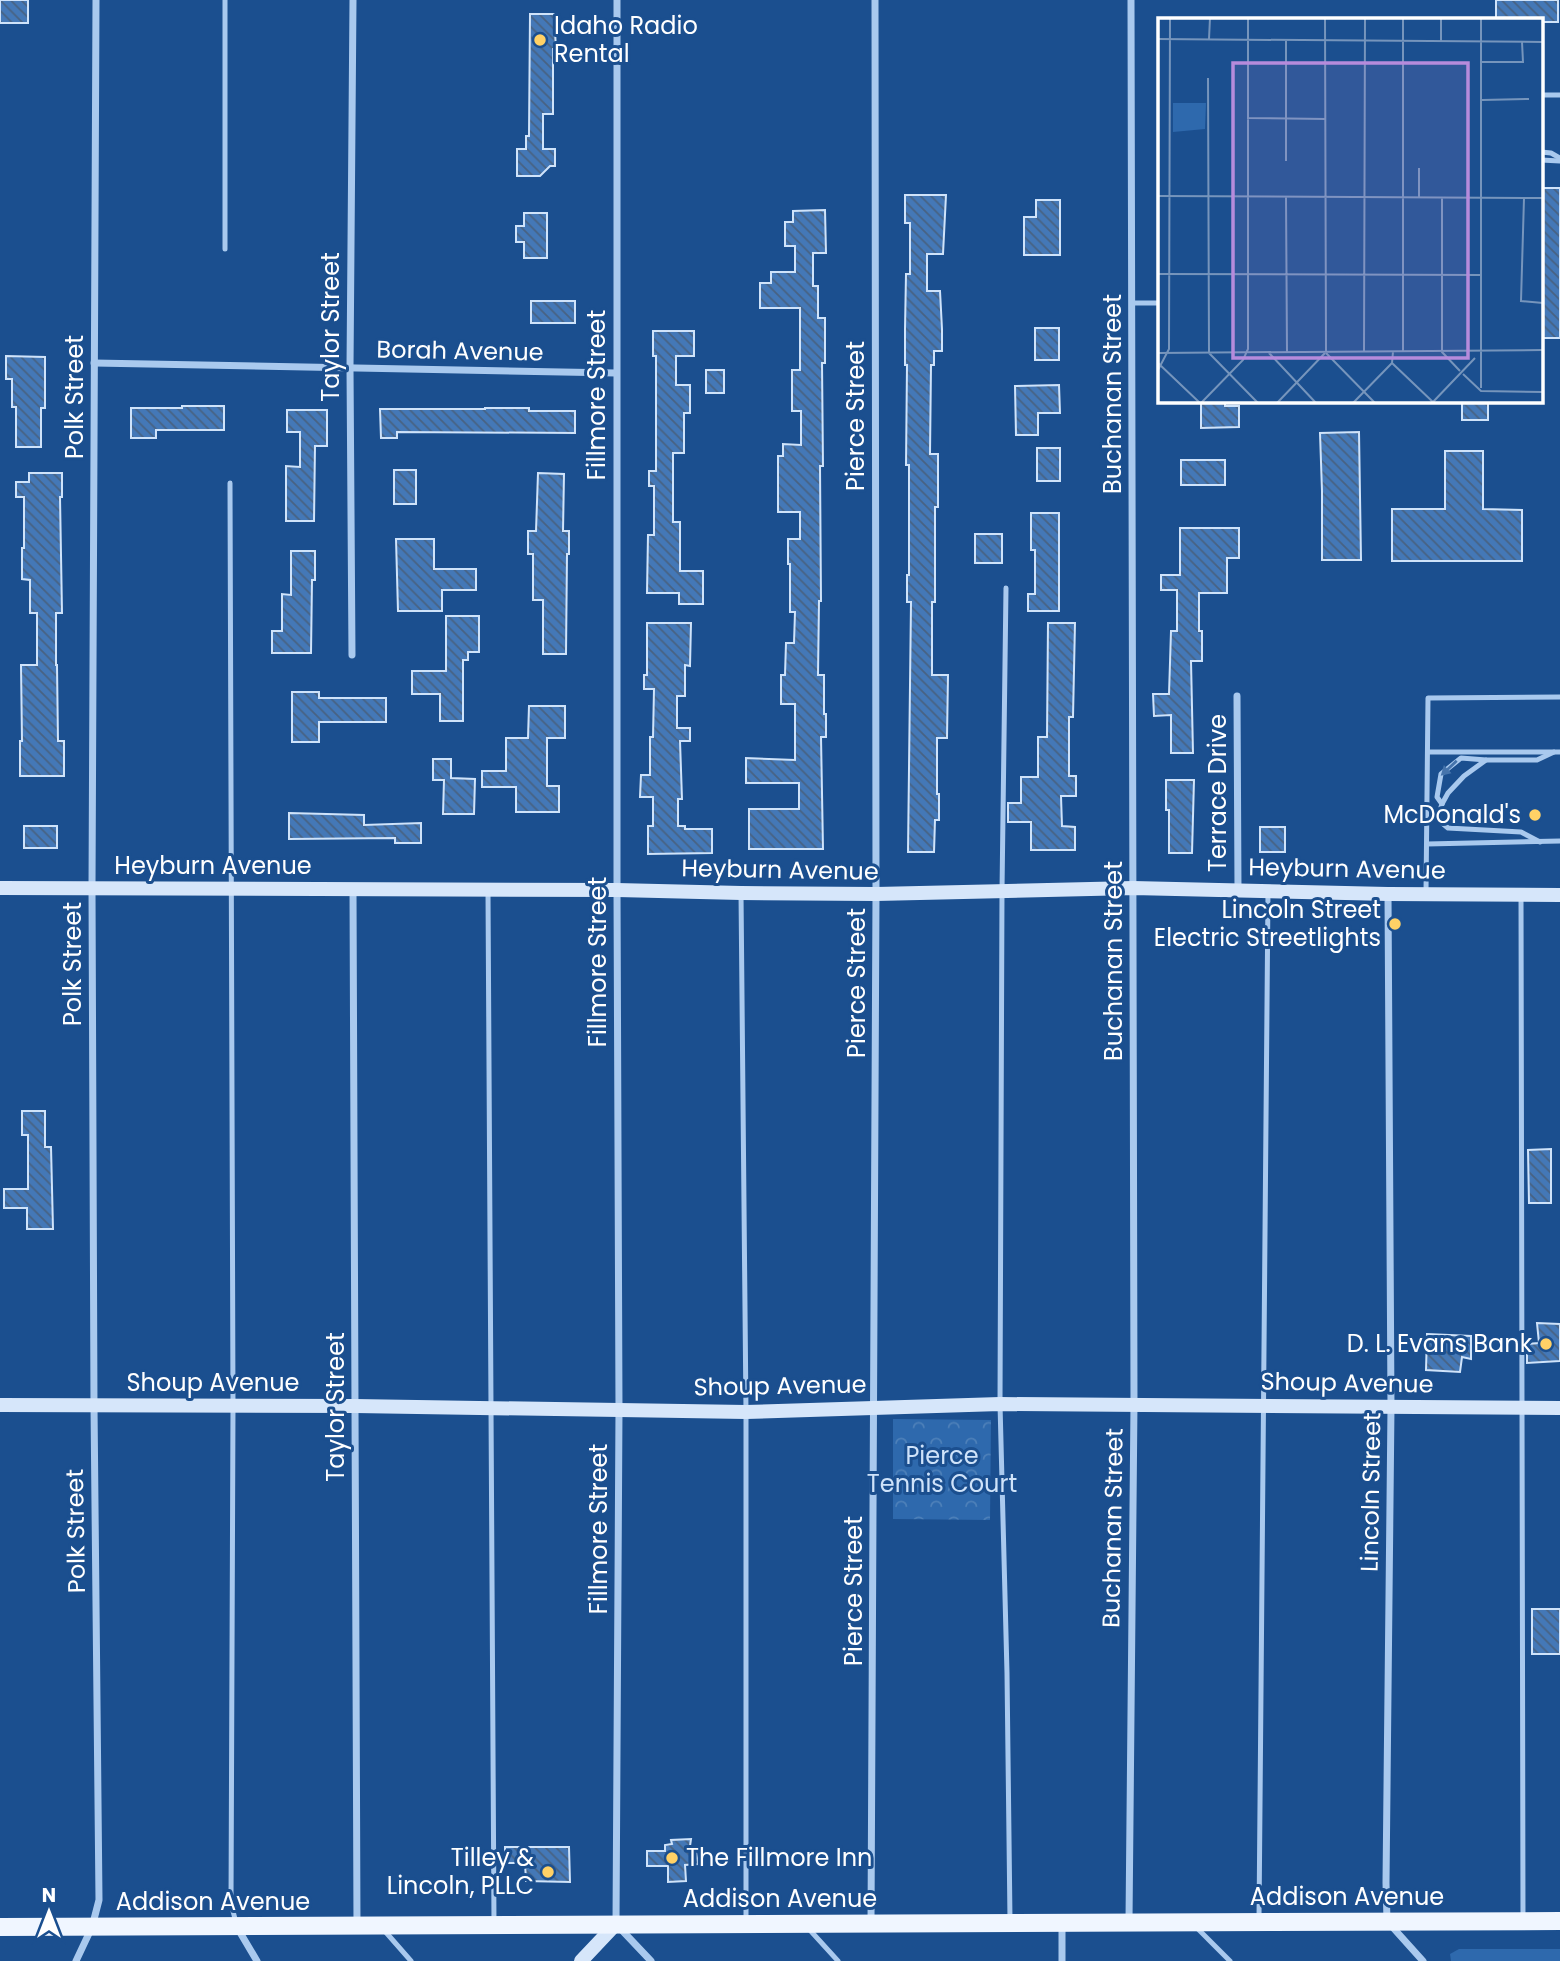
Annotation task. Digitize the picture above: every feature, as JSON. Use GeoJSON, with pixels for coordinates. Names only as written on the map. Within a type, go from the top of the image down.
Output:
{"type":"FeatureCollection","features":[{"type":"Feature","properties":{"kind":"main road","name":"Addison Avenue"},"geometry":{"type":"LineString","coordinates":[[0,1927],[1560,1921]]}},
{"type":"Feature","properties":{"kind":"street","name":"Polk Street"},"geometry":{"type":"LineString","coordinates":[[76,1961],[92,1927],[99,1900],[93,1406],[92,888],[96,0]]}},
{"type":"Feature","properties":{"kind":"street","name":"Taylor Street"},"geometry":{"type":"LineString","coordinates":[[352,655],[350,368],[353,0]]}},
{"type":"Feature","properties":{"kind":"street","name":"Fillmore Street"},"geometry":{"type":"LineString","coordinates":[[616,1924],[619,1409],[617,0]]}},
{"type":"Feature","properties":{"kind":"street","name":"Pierce Street"},"geometry":{"type":"LineString","coordinates":[[871,1923],[876,894],[875,0]]}},
{"type":"Feature","properties":{"kind":"street","name":"Buchanan Street"},"geometry":{"type":"LineString","coordinates":[[1129,1922],[1134,1404],[1131,0]]}},
{"type":"Feature","properties":{"kind":"street","name":"Borah Avenue"},"geometry":{"type":"LineString","coordinates":[[94,363],[616,373]]}},
{"type":"Feature","properties":{"kind":"street","name":"Terrace Drive"},"geometry":{"type":"LineString","coordinates":[[1237,696],[1238,889]]}},
{"type":"Feature","properties":{"kind":"street","name":"Heyburn Avenue"},"geometry":{"type":"LineString","coordinates":[[0,888],[617,890],[876,894],[1133,888],[1560,895]]}},
{"type":"Feature","properties":{"kind":"street","name":"Taylor Street"},"geometry":{"type":"LineString","coordinates":[[353,889],[357,1926]]}},
{"type":"Feature","properties":{"kind":"street","name":"Lincoln Street"},"geometry":{"type":"LineString","coordinates":[[1387,1921],[1391,1407],[1388,894]]}},
{"type":"Feature","properties":{"kind":"street","name":"Shoup Avenue"},"geometry":{"type":"LineString","coordinates":[[0,1405],[355,1406],[747,1412],[1000,1404],[1560,1408]]}},
{"type":"Feature","properties":{"kind":"street"},"geometry":{"type":"LineString","coordinates":[[1387,1921],[1423,1961]]}},
{"type":"Feature","properties":{"kind":"street"},"geometry":{"type":"LineString","coordinates":[[1062,1923],[1062,1961]]}},
{"type":"Feature","properties":{"kind":"street"},"geometry":{"type":"LineString","coordinates":[[581,1961],[616,1924],[651,1961]]}},
{"type":"Feature","properties":{"kind":"street"},"geometry":{"type":"LineString","coordinates":[[237,1926],[257,1961]]}},
{"type":"Feature","properties":{"kind":"lane"},"geometry":{"type":"LineString","coordinates":[[225,0],[225,249]]}},
{"type":"Feature","properties":{"kind":"lane"},"geometry":{"type":"LineString","coordinates":[[1542,95],[1560,95]]}},
{"type":"Feature","properties":{"kind":"lane"},"geometry":{"type":"LineString","coordinates":[[1542,152],[1551,153],[1560,159]]}},
{"type":"Feature","properties":{"kind":"lane"},"geometry":{"type":"LineString","coordinates":[[1542,160],[1560,159]]}},
{"type":"Feature","properties":{"kind":"lane"},"geometry":{"type":"LineString","coordinates":[[1132,303],[1158,303]]}},
{"type":"Feature","properties":{"kind":"lane"},"geometry":{"type":"LineString","coordinates":[[230,483],[232,1903],[237,1926]]}},
{"type":"Feature","properties":{"kind":"lane"},"geometry":{"type":"LineString","coordinates":[[1006,588],[1000,1404],[1010,1923]]}},
{"type":"Feature","properties":{"kind":"lane"},"geometry":{"type":"LineString","coordinates":[[1426,894],[1428,698],[1560,697]]}},
{"type":"Feature","properties":{"kind":"lane"},"geometry":{"type":"LineString","coordinates":[[1428,752],[1557,752]]}},
{"type":"Feature","properties":{"kind":"lane"},"geometry":{"type":"LineString","coordinates":[[1442,804],[1437,797],[1441,774],[1461,758],[1536,760],[1557,752]]}},
{"type":"Feature","properties":{"kind":"lane"},"geometry":{"type":"LineString","coordinates":[[1486,760],[1464,776],[1448,793],[1438,816],[1442,823],[1448,828],[1521,832],[1540,842]]}},
{"type":"Feature","properties":{"kind":"lane"},"geometry":{"type":"LineString","coordinates":[[1427,844],[1560,841]]}},
{"type":"Feature","properties":{"kind":"lane"},"geometry":{"type":"LineString","coordinates":[[488,890],[494,1925]]}},
{"type":"Feature","properties":{"kind":"lane"},"geometry":{"type":"LineString","coordinates":[[1259,1922],[1268,890]]}},
{"type":"Feature","properties":{"kind":"lane"},"geometry":{"type":"LineString","coordinates":[[741,893],[747,1412],[746,1924]]}},
{"type":"Feature","properties":{"kind":"lane"},"geometry":{"type":"LineString","coordinates":[[1521,894],[1523,1921]]}},
{"type":"Feature","properties":{"kind":"lane"},"geometry":{"type":"LineString","coordinates":[[1191,1922],[1230,1961]]}},
{"type":"Feature","properties":{"kind":"lane"},"geometry":{"type":"LineString","coordinates":[[803,1924],[838,1961]]}},
{"type":"Feature","properties":{"kind":"lane"},"geometry":{"type":"LineString","coordinates":[[380,1926],[411,1961]]}},
{"type":"Feature","properties":{"kind":"green space","name":"Pierce Tennis Court"},"geometry":{"type":"Polygon","coordinates":[[[893,1419],[991,1420],[990,1520],[893,1519],[893,1419]]]}},
{"type":"Feature","properties":{"kind":"green space"},"geometry":{"type":"Polygon","coordinates":[[[1459,1949],[1560,1949],[1560,1961],[1451,1961],[1450,1954],[1459,1949]]]}},
{"type":"Feature","properties":{"kind":"building"},"geometry":{"type":"Polygon","coordinates":[[[0,0],[28,0],[28,23],[0,23],[0,0]]]}},
{"type":"Feature","properties":{"kind":"building"},"geometry":{"type":"Polygon","coordinates":[[[1496,0],[1558,0],[1558,22],[1542,22],[1542,18],[1496,18],[1496,0]]]}},
{"type":"Feature","properties":{"kind":"building"},"geometry":{"type":"Polygon","coordinates":[[[530,14],[554,14],[556,49],[553,49],[553,114],[543,114],[543,149],[555,149],[555,166],[550,166],[540,176],[517,176],[517,149],[526,149],[526,136],[529,136],[530,14]]]}},
{"type":"Feature","properties":{"kind":"building"},"geometry":{"type":"Polygon","coordinates":[[[1542,188],[1560,188],[1560,338],[1542,338],[1542,188]]]}},
{"type":"Feature","properties":{"kind":"building"},"geometry":{"type":"Polygon","coordinates":[[[905,195],[946,195],[943,254],[927,254],[927,291],[940,291],[942,329],[942,351],[934,351],[934,365],[931,365],[930,454],[938,454],[932,675],[948,675],[947,738],[937,738],[939,820],[935,820],[934,852],[908,852],[911,602],[907,602],[909,465],[906,465],[905,329],[906,274],[910,274],[910,223],[905,223],[905,195]]]}},
{"type":"Feature","properties":{"kind":"building"},"geometry":{"type":"Polygon","coordinates":[[[1036,200],[1060,200],[1060,255],[1024,255],[1024,217],[1036,217],[1036,200]]]}},
{"type":"Feature","properties":{"kind":"building"},"geometry":{"type":"Polygon","coordinates":[[[825,210],[826,253],[813,253],[813,286],[818,286],[818,318],[825,318],[825,363],[822,363],[823,466],[820,466],[821,601],[818,675],[824,675],[826,714],[826,737],[821,737],[823,849],[749,849],[749,809],[799,809],[799,783],[746,783],[746,758],[795,760],[795,704],[781,704],[781,675],[785,675],[786,643],[794,643],[795,612],[790,612],[788,539],[800,539],[800,512],[778,512],[778,456],[783,456],[783,444],[801,445],[801,411],[792,411],[792,370],[800,370],[800,308],[760,308],[760,283],[771,283],[771,272],[795,272],[795,246],[785,246],[785,222],[793,222],[793,211],[825,210]]]}},
{"type":"Feature","properties":{"kind":"building"},"geometry":{"type":"Polygon","coordinates":[[[524,213],[547,213],[547,258],[524,258],[524,242],[516,242],[516,226],[524,226],[524,213]]]}},
{"type":"Feature","properties":{"kind":"building"},"geometry":{"type":"Polygon","coordinates":[[[531,301],[575,301],[575,323],[531,323],[531,301]]]}},
{"type":"Feature","properties":{"kind":"building"},"geometry":{"type":"Polygon","coordinates":[[[1035,328],[1059,328],[1059,360],[1035,360],[1035,328]]]}},
{"type":"Feature","properties":{"kind":"building"},"geometry":{"type":"Polygon","coordinates":[[[653,331],[694,331],[694,356],[676,356],[676,385],[690,385],[690,413],[684,413],[684,453],[673,453],[673,522],[680,522],[680,571],[703,571],[703,604],[679,604],[679,593],[647,593],[648,535],[654,535],[654,486],[649,486],[649,471],[656,471],[656,356],[653,356],[653,331]]]}},
{"type":"Feature","properties":{"kind":"building"},"geometry":{"type":"Polygon","coordinates":[[[6,356],[45,357],[45,408],[41,408],[41,447],[16,447],[16,407],[12,407],[12,379],[6,379],[6,356]]]}},
{"type":"Feature","properties":{"kind":"building"},"geometry":{"type":"Polygon","coordinates":[[[706,370],[724,370],[724,393],[706,393],[706,370]]]}},
{"type":"Feature","properties":{"kind":"building"},"geometry":{"type":"Polygon","coordinates":[[[1059,385],[1060,413],[1038,413],[1038,435],[1016,435],[1015,386],[1059,385]]]}},
{"type":"Feature","properties":{"kind":"building"},"geometry":{"type":"Polygon","coordinates":[[[1201,402],[1225,402],[1225,406],[1239,406],[1239,427],[1201,428],[1201,402]]]}},
{"type":"Feature","properties":{"kind":"building"},"geometry":{"type":"Polygon","coordinates":[[[1462,402],[1488,402],[1488,420],[1462,420],[1462,402]]]}},
{"type":"Feature","properties":{"kind":"building"},"geometry":{"type":"Polygon","coordinates":[[[224,406],[224,430],[156,430],[156,438],[131,438],[131,408],[224,406]]]}},
{"type":"Feature","properties":{"kind":"building"},"geometry":{"type":"Polygon","coordinates":[[[380,409],[575,411],[575,433],[397,432],[397,438],[381,438],[380,409]]]}},
{"type":"Feature","properties":{"kind":"building"},"geometry":{"type":"Polygon","coordinates":[[[287,410],[327,410],[327,446],[315,446],[314,521],[286,521],[286,466],[300,467],[300,432],[287,432],[287,410]]]}},
{"type":"Feature","properties":{"kind":"building"},"geometry":{"type":"Polygon","coordinates":[[[1359,432],[1361,560],[1322,560],[1320,433],[1359,432]]]}},
{"type":"Feature","properties":{"kind":"building"},"geometry":{"type":"Polygon","coordinates":[[[1037,448],[1060,448],[1060,481],[1037,481],[1037,448]]]}},
{"type":"Feature","properties":{"kind":"building"},"geometry":{"type":"Polygon","coordinates":[[[1445,451],[1483,451],[1483,509],[1522,510],[1522,561],[1392,561],[1392,509],[1445,509],[1445,451]]]}},
{"type":"Feature","properties":{"kind":"building"},"geometry":{"type":"Polygon","coordinates":[[[1181,460],[1225,460],[1225,485],[1181,485],[1181,460]]]}},
{"type":"Feature","properties":{"kind":"building"},"geometry":{"type":"Polygon","coordinates":[[[394,470],[416,470],[416,504],[394,504],[394,470]]]}},
{"type":"Feature","properties":{"kind":"building"},"geometry":{"type":"Polygon","coordinates":[[[29,473],[62,473],[62,613],[56,613],[56,665],[58,741],[64,741],[64,776],[20,776],[21,665],[37,665],[37,613],[30,613],[30,580],[22,579],[24,497],[16,497],[16,482],[29,482],[29,473]]]}},
{"type":"Feature","properties":{"kind":"building"},"geometry":{"type":"Polygon","coordinates":[[[538,473],[564,474],[563,531],[569,531],[566,654],[543,654],[543,600],[533,600],[533,554],[528,554],[528,531],[536,531],[538,473]]]}},
{"type":"Feature","properties":{"kind":"building"},"geometry":{"type":"Polygon","coordinates":[[[1031,513],[1059,513],[1059,611],[1028,611],[1028,594],[1035,594],[1035,550],[1031,550],[1031,513]]]}},
{"type":"Feature","properties":{"kind":"building"},"geometry":{"type":"Polygon","coordinates":[[[1180,528],[1239,528],[1239,558],[1227,558],[1227,593],[1199,593],[1202,661],[1191,661],[1193,753],[1171,753],[1171,715],[1154,716],[1153,694],[1169,694],[1171,631],[1177,631],[1177,590],[1161,590],[1161,575],[1180,575],[1180,528]]]}},
{"type":"Feature","properties":{"kind":"building"},"geometry":{"type":"Polygon","coordinates":[[[975,534],[1002,534],[1002,563],[975,563],[975,534]]]}},
{"type":"Feature","properties":{"kind":"building"},"geometry":{"type":"Polygon","coordinates":[[[396,539],[434,539],[434,569],[476,569],[476,590],[442,590],[442,611],[398,611],[396,539]]]}},
{"type":"Feature","properties":{"kind":"building"},"geometry":{"type":"Polygon","coordinates":[[[291,551],[315,551],[311,653],[272,653],[272,631],[282,631],[282,594],[291,595],[291,551]]]}},
{"type":"Feature","properties":{"kind":"building"},"geometry":{"type":"Polygon","coordinates":[[[446,616],[479,616],[479,652],[468,652],[468,660],[463,660],[463,721],[440,721],[440,694],[412,694],[412,671],[446,671],[446,616]]]}},
{"type":"Feature","properties":{"kind":"building"},"geometry":{"type":"Polygon","coordinates":[[[647,623],[691,623],[690,666],[685,665],[685,696],[677,696],[677,728],[690,728],[690,741],[680,741],[682,799],[678,799],[678,826],[685,826],[685,829],[712,829],[712,853],[648,854],[648,826],[653,826],[653,797],[640,797],[641,775],[650,775],[650,737],[653,737],[654,689],[644,689],[644,675],[647,675],[647,623]]]}},
{"type":"Feature","properties":{"kind":"building"},"geometry":{"type":"Polygon","coordinates":[[[1048,623],[1075,623],[1073,717],[1069,717],[1069,776],[1076,776],[1076,796],[1061,796],[1062,826],[1075,827],[1075,850],[1031,850],[1031,822],[1008,822],[1008,803],[1021,803],[1021,777],[1038,777],[1038,737],[1047,737],[1048,623]]]}},
{"type":"Feature","properties":{"kind":"building"},"geometry":{"type":"Polygon","coordinates":[[[292,692],[319,692],[319,698],[386,698],[386,722],[319,722],[319,742],[292,742],[292,692]]]}},
{"type":"Feature","properties":{"kind":"building"},"geometry":{"type":"Polygon","coordinates":[[[529,706],[565,706],[565,738],[547,738],[547,786],[559,786],[559,812],[516,812],[516,787],[482,787],[482,771],[506,771],[506,738],[528,738],[529,706]]]}},
{"type":"Feature","properties":{"kind":"building"},"geometry":{"type":"Polygon","coordinates":[[[433,759],[451,759],[451,778],[475,779],[474,814],[443,814],[444,780],[433,780],[433,759]]]}},
{"type":"Feature","properties":{"kind":"building"},"geometry":{"type":"Polygon","coordinates":[[[1166,780],[1194,780],[1192,853],[1169,853],[1166,780]]]}},
{"type":"Feature","properties":{"kind":"building"},"geometry":{"type":"Polygon","coordinates":[[[289,813],[364,815],[364,825],[421,823],[421,843],[395,843],[395,838],[289,839],[289,813]]]}},
{"type":"Feature","properties":{"kind":"building"},"geometry":{"type":"Polygon","coordinates":[[[24,826],[57,826],[57,848],[24,848],[24,826]]]}},
{"type":"Feature","properties":{"kind":"building"},"geometry":{"type":"Polygon","coordinates":[[[1260,827],[1285,827],[1285,852],[1260,852],[1260,827]]]}},
{"type":"Feature","properties":{"kind":"building"},"geometry":{"type":"Polygon","coordinates":[[[22,1111],[45,1111],[45,1147],[51,1147],[53,1229],[27,1229],[27,1208],[4,1208],[4,1189],[28,1189],[28,1135],[22,1135],[22,1111]]]}},
{"type":"Feature","properties":{"kind":"building"},"geometry":{"type":"Polygon","coordinates":[[[1551,1149],[1551,1203],[1529,1203],[1528,1150],[1551,1149]]]}},
{"type":"Feature","properties":{"kind":"building","name":"D. L. Evans Bank"},"geometry":{"type":"Polygon","coordinates":[[[1537,1323],[1560,1324],[1560,1361],[1527,1363],[1527,1344],[1539,1343],[1537,1323]]]}},
{"type":"Feature","properties":{"kind":"building"},"geometry":{"type":"Polygon","coordinates":[[[1427,1334],[1471,1336],[1471,1359],[1462,1357],[1460,1372],[1426,1370],[1427,1334]]]}},
{"type":"Feature","properties":{"kind":"building"},"geometry":{"type":"Polygon","coordinates":[[[1532,1609],[1560,1609],[1560,1654],[1532,1654],[1532,1609]]]}},
{"type":"Feature","properties":{"kind":"building","name":"The Fillmore Inn"},"geometry":{"type":"Polygon","coordinates":[[[691,1839],[690,1846],[695,1846],[698,1864],[685,1865],[686,1881],[668,1882],[668,1866],[647,1866],[647,1851],[665,1851],[665,1845],[672,1844],[671,1840],[691,1839]]]}},
{"type":"Feature","properties":{"kind":"building","name":"Tilley & Lincoln, PLLC"},"geometry":{"type":"Polygon","coordinates":[[[505,1847],[569,1847],[570,1882],[526,1881],[525,1863],[505,1863],[505,1847]]]}},
{"type":"Feature","properties":{"kind":"place","name":"Idaho Radio Rental"},"geometry":{"type":"Point","coordinates":[540,40]}},
{"type":"Feature","properties":{"kind":"place","name":"McDonald's"},"geometry":{"type":"Point","coordinates":[1535,815]}},
{"type":"Feature","properties":{"kind":"place","name":"Lincoln Street Electric Streetlights"},"geometry":{"type":"Point","coordinates":[1395,924]}},
{"type":"Feature","properties":{"kind":"place","name":"D. L. Evans Bank"},"geometry":{"type":"Point","coordinates":[1546,1344]}},
{"type":"Feature","properties":{"kind":"place","name":"The Fillmore Inn"},"geometry":{"type":"Point","coordinates":[672,1858]}},
{"type":"Feature","properties":{"kind":"place","name":"Tilley & Lincoln, PLLC"},"geometry":{"type":"Point","coordinates":[548,1872]}}]}
